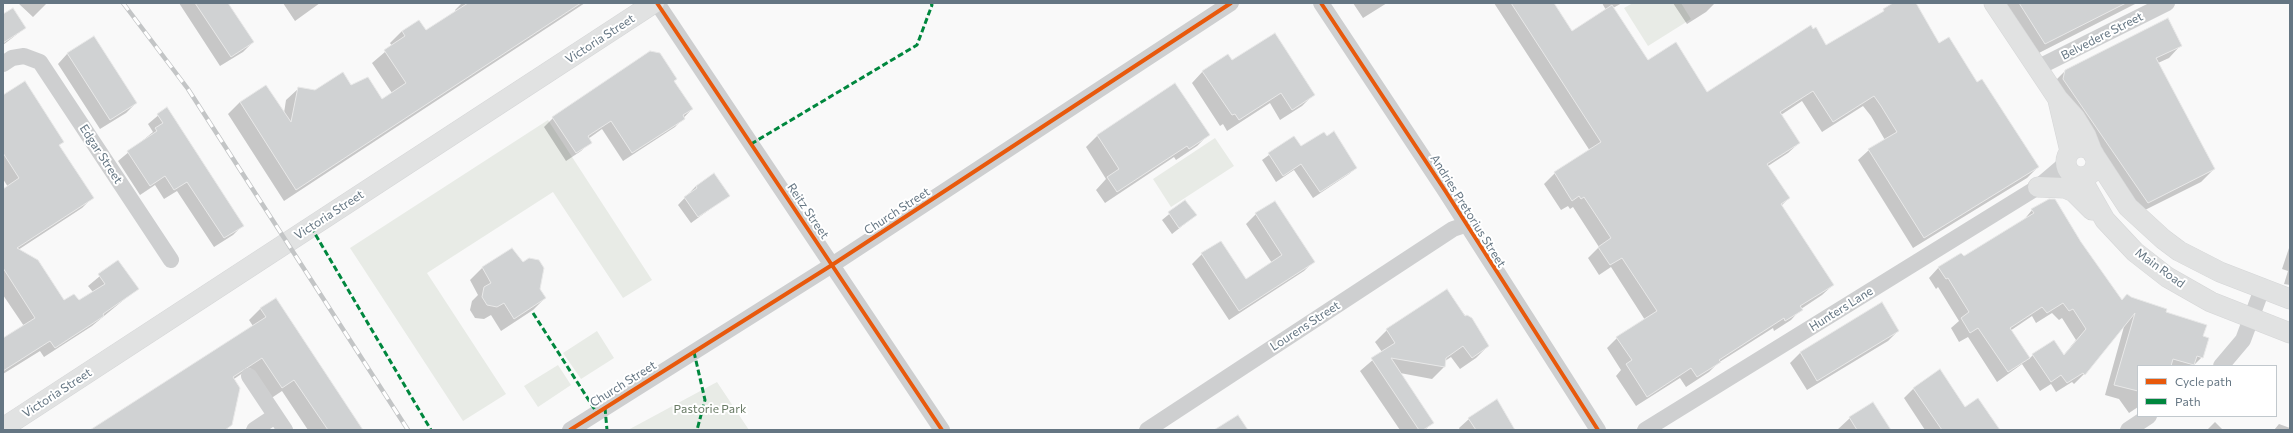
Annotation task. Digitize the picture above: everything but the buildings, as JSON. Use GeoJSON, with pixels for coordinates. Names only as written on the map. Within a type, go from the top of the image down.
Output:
{"type":"FeatureCollection","features":[{"type":"Feature","properties":{"kind":"main road","name":"Victoria Street"},"geometry":{"type":"LineString","coordinates":[[3,428],[654,3]]}},
{"type":"Feature","properties":{"kind":"main road","name":"Main Road"},"geometry":{"type":"LineString","coordinates":[[1994,3],[2058,99],[2075,118],[2086,136],[2094,156],[2128,207],[2162,239],[2179,251],[2220,272],[2290,299]]}},
{"type":"Feature","properties":{"kind":"main road","name":"Main Road"},"geometry":{"type":"LineString","coordinates":[[2058,99],[2073,167],[2105,220],[2135,252],[2167,277],[2211,302],[2290,333]]}},
{"type":"Feature","properties":{"kind":"main road"},"geometry":{"type":"LineString","coordinates":[[2080,147],[2090,150],[2094,156],[2093,172],[2073,167],[2080,147]]}},
{"type":"Feature","properties":{"kind":"main road"},"geometry":{"type":"LineString","coordinates":[[2038,187],[2065,188],[2074,192],[2105,220]]}},
{"type":"Feature","properties":{"kind":"street","name":"Reitz Street"},"geometry":{"type":"LineString","coordinates":[[657,3],[942,430]]}},
{"type":"Feature","properties":{"kind":"street","name":"Church Street"},"geometry":{"type":"LineString","coordinates":[[570,430],[832,265],[1232,3]]}},
{"type":"Feature","properties":{"kind":"street","name":"Andries Pretorius Street"},"geometry":{"type":"LineString","coordinates":[[1321,3],[1446,192],[1465,225],[1598,430]]}},
{"type":"Feature","properties":{"kind":"street","name":"Belvedere Street"},"geometry":{"type":"LineString","coordinates":[[2037,68],[2167,3]]}},
{"type":"Feature","properties":{"kind":"street","name":"Edgar Street"},"geometry":{"type":"LineString","coordinates":[[3,64],[12,58],[24,56],[40,62],[171,260]]}},
{"type":"Feature","properties":{"kind":"street","name":"Hunters Lane"},"geometry":{"type":"LineString","coordinates":[[1645,430],[2038,187],[2073,167]]}},
{"type":"Feature","properties":{"kind":"street","name":"Lourens Street"},"geometry":{"type":"LineString","coordinates":[[1146,430],[1453,229],[1465,225]]}},
{"type":"Feature","properties":{"kind":"street"},"geometry":{"type":"LineString","coordinates":[[2221,365],[2243,340],[2262,289]]}},
{"type":"Feature","properties":{"kind":"street"},"geometry":{"type":"LineString","coordinates":[[249,376],[285,430]]}},
{"type":"Feature","properties":{"kind":"street"},"geometry":{"type":"LineString","coordinates":[[254,430],[276,416]]}},
{"type":"Feature","properties":{"kind":"street"},"geometry":{"type":"LineString","coordinates":[[2128,430],[2148,417]]}},
{"type":"Feature","properties":{"kind":"green space"},"geometry":{"type":"Polygon","coordinates":[[[1633,3],[1681,3],[1691,19],[1648,46],[1624,8],[1633,3]]]}},
{"type":"Feature","properties":{"kind":"green space"},"geometry":{"type":"Polygon","coordinates":[[[548,120],[652,280],[623,298],[553,192],[427,273],[506,394],[463,421],[350,248],[548,120]]]}},
{"type":"Feature","properties":{"kind":"green space"},"geometry":{"type":"Polygon","coordinates":[[[1215,138],[1234,166],[1171,207],[1153,179],[1215,138]]]}},
{"type":"Feature","properties":{"kind":"green space"},"geometry":{"type":"Polygon","coordinates":[[[597,331],[614,358],[581,379],[563,353],[597,331]]]}},
{"type":"Feature","properties":{"kind":"green space"},"geometry":{"type":"Polygon","coordinates":[[[558,365],[571,385],[538,407],[524,386],[558,365]]]}},
{"type":"Feature","properties":{"kind":"green space","name":"Pastorie Park"},"geometry":{"type":"Polygon","coordinates":[[[717,382],[749,430],[628,430],[717,382]]]}},
{"type":"Feature","properties":{"kind":"railway"},"geometry":{"type":"LineString","coordinates":[[123,3],[188,89],[408,430]]}},
{"type":"Feature","properties":{"kind":"marked path"},"geometry":{"type":"LineString","coordinates":[[751,144],[917,45],[932,5],[931,3]]}},
{"type":"Feature","properties":{"kind":"marked path"},"geometry":{"type":"LineString","coordinates":[[311,227],[431,430]]}},
{"type":"Feature","properties":{"kind":"marked path"},"geometry":{"type":"LineString","coordinates":[[533,313],[597,413]]}},
{"type":"Feature","properties":{"kind":"marked path"},"geometry":{"type":"LineString","coordinates":[[694,352],[705,400],[697,430]]}},
{"type":"Feature","properties":{"kind":"marked path"},"geometry":{"type":"LineString","coordinates":[[605,408],[607,430]]}},
{"type":"Feature","properties":{"kind":"cycle path"},"geometry":{"type":"LineString","coordinates":[[657,3],[942,430]]}},
{"type":"Feature","properties":{"kind":"cycle path"},"geometry":{"type":"LineString","coordinates":[[570,430],[832,265],[1231,3]]}},
{"type":"Feature","properties":{"kind":"cycle path"},"geometry":{"type":"LineString","coordinates":[[1321,3],[1446,192],[1598,430]]}}]}
